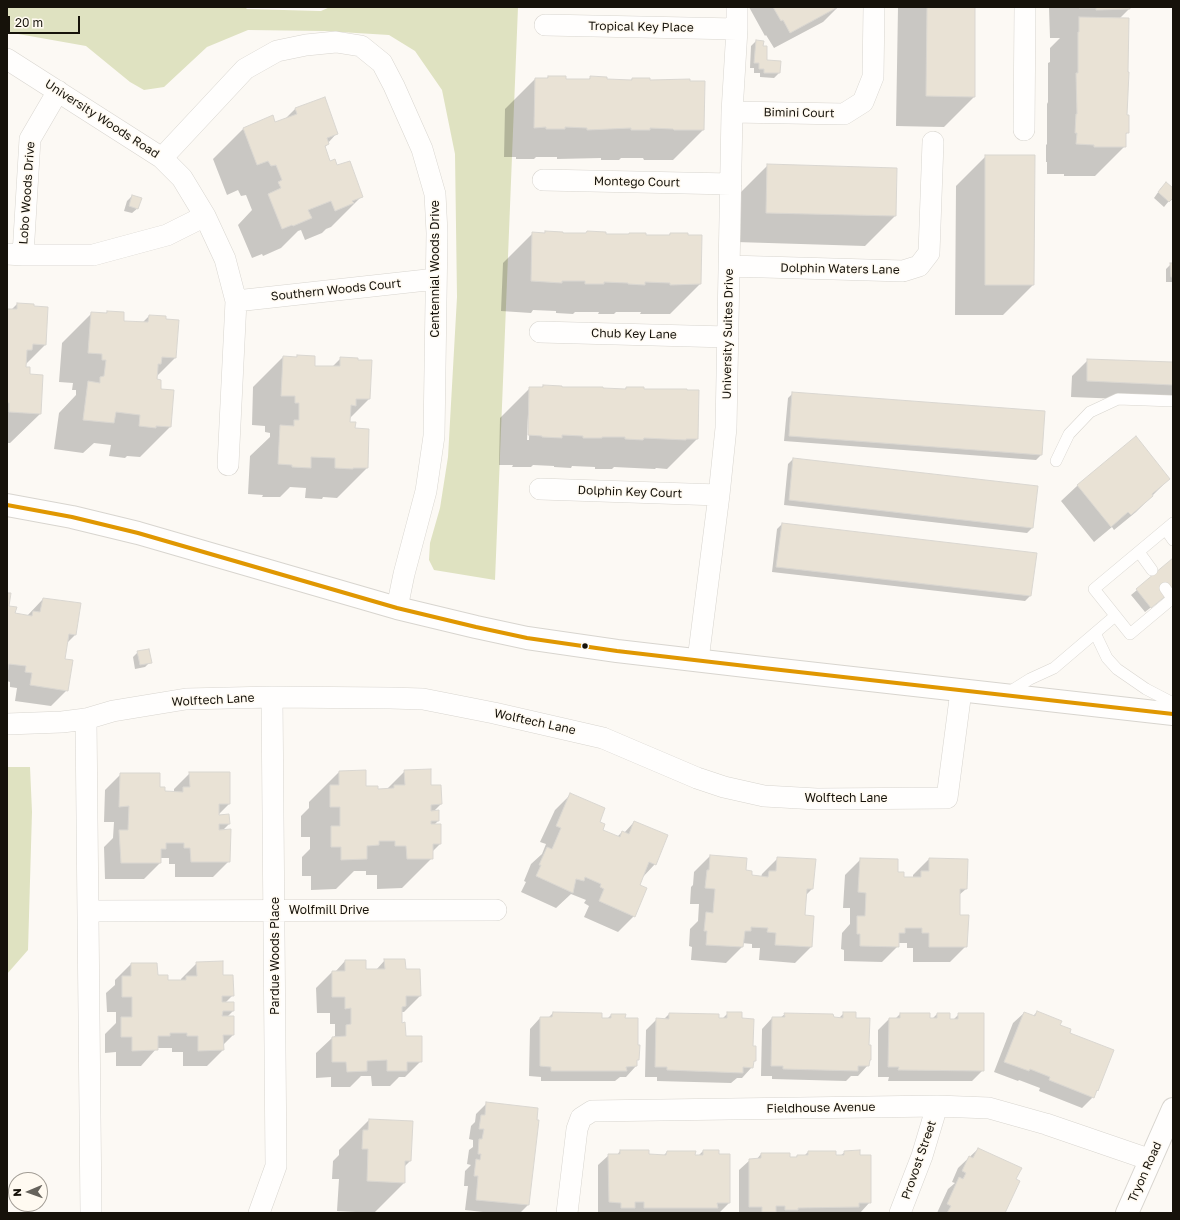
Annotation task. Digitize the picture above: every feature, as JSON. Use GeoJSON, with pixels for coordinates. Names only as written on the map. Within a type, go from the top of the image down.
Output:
{"type":"FeatureCollection","features":[{"type":"Feature","properties":{"kind":"street","name":"University Suites Drive"},"geometry":{"type":"LineString","coordinates":[[698,660],[726,428],[730,184],[737,7]]}},
{"type":"Feature","properties":{"kind":"street","name":"Bimini Court"},"geometry":{"type":"LineString","coordinates":[[732,112],[844,114],[863,102],[873,77],[874,7]]}},
{"type":"Feature","properties":{"kind":"street"},"geometry":{"type":"LineString","coordinates":[[1024,130],[1025,7]]}},
{"type":"Feature","properties":{"kind":"street","name":"Tropical Key Place"},"geometry":{"type":"LineString","coordinates":[[545,25],[737,29]]}},
{"type":"Feature","properties":{"kind":"street","name":"Centennial Woods Drive"},"geometry":{"type":"LineString","coordinates":[[162,158],[245,69],[278,51],[306,45],[336,42],[361,46],[382,63],[422,149],[435,194],[437,233],[434,436],[426,491],[404,574],[397,608]]}},
{"type":"Feature","properties":{"kind":"street","name":"University Woods Road"},"geometry":{"type":"LineString","coordinates":[[7,59],[162,158],[182,178],[205,216],[224,259],[236,301],[228,465]]}},
{"type":"Feature","properties":{"kind":"street","name":"Lobo Woods Drive"},"geometry":{"type":"LineString","coordinates":[[15,254],[30,138],[58,91]]}},
{"type":"Feature","properties":{"kind":"street","name":"Dolphin Waters Lane"},"geometry":{"type":"LineString","coordinates":[[729,266],[903,271],[919,266],[929,253],[933,142]]}},
{"type":"Feature","properties":{"kind":"street","name":"Montego Court"},"geometry":{"type":"LineString","coordinates":[[543,180],[730,184]]}},
{"type":"Feature","properties":{"kind":"street"},"geometry":{"type":"LineString","coordinates":[[15,254],[93,255],[167,235],[205,216]]}},
{"type":"Feature","properties":{"kind":"street","name":"Southern Woods Court"},"geometry":{"type":"LineString","coordinates":[[236,301],[436,279]]}},
{"type":"Feature","properties":{"kind":"street","name":"Chub Key Lane"},"geometry":{"type":"LineString","coordinates":[[540,332],[728,337]]}},
{"type":"Feature","properties":{"kind":"street","name":"Dolphin Key Court"},"geometry":{"type":"LineString","coordinates":[[540,489],[719,495]]}},
{"type":"Feature","properties":{"kind":"street"},"geometry":{"type":"LineString","coordinates":[[7,505],[72,517],[138,533],[397,608],[527,638],[617,651],[1173,714]]}},
{"type":"Feature","properties":{"kind":"street","name":"Wolftech Lane"},"geometry":{"type":"LineString","coordinates":[[7,724],[62,722],[86,719],[112,711],[186,699],[272,697],[423,699],[494,713],[603,738],[697,778],[724,787],[764,796],[817,798],[947,798],[961,691]]}},
{"type":"Feature","properties":{"kind":"street","name":"Pardue Woods Place"},"geometry":{"type":"LineString","coordinates":[[259,1213],[276,1166],[272,697]]}},
{"type":"Feature","properties":{"kind":"street"},"geometry":{"type":"LineString","coordinates":[[86,719],[91,1213]]}},
{"type":"Feature","properties":{"kind":"street","name":"Wolfmill Drive"},"geometry":{"type":"LineString","coordinates":[[89,911],[496,910]]}},
{"type":"Feature","properties":{"kind":"street","name":"Fieldhouse Avenue"},"geometry":{"type":"LineString","coordinates":[[567,1213],[577,1130],[581,1118],[592,1111],[937,1106],[989,1108],[1046,1124],[1151,1160]]}},
{"type":"Feature","properties":{"kind":"street","name":"Provost Street"},"geometry":{"type":"LineString","coordinates":[[900,1213],[922,1156],[937,1106]]}},
{"type":"Feature","properties":{"kind":"street","name":"Tryon Road"},"geometry":{"type":"LineString","coordinates":[[1127,1213],[1173,1108]]}},
{"type":"Feature","properties":{"kind":"lane"},"geometry":{"type":"LineString","coordinates":[[1056,461],[1069,434],[1090,412],[1118,399],[1173,401]]}},
{"type":"Feature","properties":{"kind":"lane"},"geometry":{"type":"LineString","coordinates":[[1165,588],[1173,598],[1130,634],[1094,589],[1169,526],[1173,540]]}},
{"type":"Feature","properties":{"kind":"lane"},"geometry":{"type":"LineString","coordinates":[[1139,552],[1152,570]]}},
{"type":"Feature","properties":{"kind":"lane"},"geometry":{"type":"LineString","coordinates":[[1004,695],[1030,679],[1054,668],[1115,616]]}},
{"type":"Feature","properties":{"kind":"lane"},"geometry":{"type":"LineString","coordinates":[[1094,633],[1107,658],[1117,668],[1146,689],[1173,703]]}},
{"type":"Feature","properties":{"kind":"green space"},"geometry":{"type":"Polygon","coordinates":[[[7,7],[248,7],[246,9],[321,11],[330,7],[518,7],[495,580],[434,570],[429,560],[430,543],[440,508],[448,457],[457,297],[455,154],[442,90],[415,51],[389,35],[324,31],[248,30],[207,47],[164,87],[144,90],[130,82],[86,46],[7,32],[7,7]]]}},
{"type":"Feature","properties":{"kind":"green space"},"geometry":{"type":"Polygon","coordinates":[[[7,767],[30,767],[32,812],[28,950],[7,974],[7,767]]]}},
{"type":"Feature","properties":{"kind":"building"},"geometry":{"type":"Polygon","coordinates":[[[773,7],[838,7],[790,33],[783,20],[781,21],[773,7]]]}},
{"type":"Feature","properties":{"kind":"building"},"geometry":{"type":"Polygon","coordinates":[[[927,7],[975,7],[975,97],[926,96],[927,7]]]}},
{"type":"Feature","properties":{"kind":"building"},"geometry":{"type":"Polygon","coordinates":[[[1079,7],[1130,7],[1130,9],[1096,10],[1096,8],[1079,7]]]}},
{"type":"Feature","properties":{"kind":"building"},"geometry":{"type":"Polygon","coordinates":[[[1079,17],[1129,18],[1127,115],[1129,115],[1129,133],[1126,133],[1126,147],[1094,147],[1094,145],[1076,144],[1076,73],[1078,73],[1079,17]]]}},
{"type":"Feature","properties":{"kind":"building"},"geometry":{"type":"Polygon","coordinates":[[[756,40],[764,41],[763,46],[767,46],[767,60],[781,61],[780,73],[764,73],[764,69],[759,69],[759,63],[754,63],[756,40]]]}},
{"type":"Feature","properties":{"kind":"building"},"geometry":{"type":"Polygon","coordinates":[[[548,76],[566,76],[566,79],[590,79],[590,76],[607,77],[607,79],[632,80],[632,78],[650,78],[650,80],[690,79],[690,81],[705,81],[704,130],[650,128],[650,130],[631,130],[631,128],[587,130],[587,128],[565,127],[565,129],[546,129],[546,127],[534,128],[535,78],[548,78],[548,76]]]}},
{"type":"Feature","properties":{"kind":"building"},"geometry":{"type":"Polygon","coordinates":[[[325,97],[338,134],[327,138],[329,144],[325,146],[330,161],[335,159],[337,165],[350,161],[363,197],[352,201],[354,203],[335,211],[331,201],[308,210],[312,218],[282,229],[268,194],[281,188],[278,182],[282,180],[276,165],[271,166],[268,161],[257,165],[243,128],[273,115],[275,122],[297,114],[295,108],[325,97]]]}},
{"type":"Feature","properties":{"kind":"building"},"geometry":{"type":"Polygon","coordinates":[[[985,155],[1035,155],[1034,285],[985,285],[985,155]]]}},
{"type":"Feature","properties":{"kind":"building"},"geometry":{"type":"Polygon","coordinates":[[[767,164],[897,168],[896,216],[766,213],[767,164]]]}},
{"type":"Feature","properties":{"kind":"building"},"geometry":{"type":"Polygon","coordinates":[[[1166,182],[1173,188],[1173,198],[1169,202],[1158,192],[1166,182]]]}},
{"type":"Feature","properties":{"kind":"building"},"geometry":{"type":"Polygon","coordinates":[[[132,195],[142,198],[138,209],[129,206],[132,195]]]}},
{"type":"Feature","properties":{"kind":"building"},"geometry":{"type":"Polygon","coordinates":[[[545,231],[586,233],[587,231],[606,232],[606,234],[646,233],[646,235],[688,233],[688,235],[702,235],[701,284],[670,285],[670,283],[645,282],[645,285],[604,282],[604,284],[585,284],[585,281],[562,281],[562,283],[531,281],[532,232],[545,233],[545,231]]]}},
{"type":"Feature","properties":{"kind":"building"},"geometry":{"type":"Polygon","coordinates":[[[1170,263],[1173,263],[1173,277],[1171,277],[1170,263]]]}},
{"type":"Feature","properties":{"kind":"building"},"geometry":{"type":"Polygon","coordinates":[[[17,303],[48,307],[46,345],[33,344],[32,350],[27,350],[26,367],[30,367],[30,374],[43,375],[41,414],[9,412],[9,403],[7,403],[7,309],[17,309],[17,303]]]}},
{"type":"Feature","properties":{"kind":"building"},"geometry":{"type":"Polygon","coordinates":[[[107,311],[124,312],[124,321],[148,322],[149,315],[166,316],[166,319],[179,320],[176,358],[162,357],[161,364],[158,364],[157,379],[161,380],[161,389],[174,390],[171,427],[156,426],[156,428],[139,426],[140,415],[116,412],[114,423],[83,420],[88,381],[100,383],[100,377],[104,376],[106,360],[102,360],[102,354],[88,353],[91,312],[107,313],[107,311]]]}},
{"type":"Feature","properties":{"kind":"building"},"geometry":{"type":"Polygon","coordinates":[[[297,355],[315,356],[315,366],[340,366],[340,357],[358,358],[358,360],[372,360],[370,399],[356,399],[356,406],[351,405],[350,422],[356,422],[355,428],[369,429],[368,468],[335,468],[335,458],[311,457],[311,468],[292,467],[292,465],[278,464],[280,425],[294,426],[294,420],[299,420],[299,403],[295,403],[295,396],[281,396],[283,356],[297,357],[297,355]]]}},
{"type":"Feature","properties":{"kind":"building"},"geometry":{"type":"Polygon","coordinates":[[[1087,359],[1173,362],[1173,385],[1087,381],[1087,359]]]}},
{"type":"Feature","properties":{"kind":"building"},"geometry":{"type":"Polygon","coordinates":[[[543,385],[562,387],[603,387],[626,389],[626,387],[644,387],[644,389],[699,390],[698,439],[686,440],[644,438],[643,440],[625,439],[625,437],[583,438],[583,436],[562,435],[562,438],[528,435],[529,387],[543,387],[543,385]]]}},
{"type":"Feature","properties":{"kind":"building"},"geometry":{"type":"Polygon","coordinates":[[[792,392],[1045,411],[1042,455],[789,436],[792,392]]]}},
{"type":"Feature","properties":{"kind":"building"},"geometry":{"type":"Polygon","coordinates":[[[1136,436],[1170,479],[1131,515],[1128,512],[1111,527],[1077,485],[1136,436]]]}},
{"type":"Feature","properties":{"kind":"building"},"geometry":{"type":"Polygon","coordinates":[[[793,458],[1038,486],[1033,528],[789,500],[793,458]]]}},
{"type":"Feature","properties":{"kind":"building"},"geometry":{"type":"Polygon","coordinates":[[[782,523],[1037,553],[1031,596],[776,567],[782,523]]]}},
{"type":"Feature","properties":{"kind":"building"},"geometry":{"type":"Polygon","coordinates":[[[1173,558],[1173,590],[1151,608],[1136,589],[1173,558]]]}},
{"type":"Feature","properties":{"kind":"building"},"geometry":{"type":"Polygon","coordinates":[[[7,593],[11,593],[9,606],[17,607],[15,613],[32,616],[33,611],[40,612],[43,598],[81,603],[76,635],[69,634],[65,659],[73,660],[68,691],[30,685],[32,673],[25,672],[26,666],[9,664],[7,670],[7,593]]]}},
{"type":"Feature","properties":{"kind":"building"},"geometry":{"type":"Polygon","coordinates":[[[149,649],[152,663],[140,665],[137,651],[149,649]]]}},
{"type":"Feature","properties":{"kind":"building"},"geometry":{"type":"Polygon","coordinates":[[[431,769],[431,785],[441,785],[442,804],[431,805],[431,811],[439,810],[439,821],[431,821],[431,824],[441,824],[441,844],[433,844],[433,859],[407,859],[406,846],[395,846],[395,841],[379,841],[379,845],[367,846],[367,859],[341,860],[341,847],[331,847],[331,826],[340,826],[340,807],[330,807],[330,785],[339,785],[339,771],[366,770],[366,786],[378,786],[378,789],[394,788],[394,785],[405,785],[404,770],[431,769]]]}},
{"type":"Feature","properties":{"kind":"building"},"geometry":{"type":"Polygon","coordinates":[[[189,772],[230,772],[230,804],[219,804],[219,815],[229,814],[230,824],[219,824],[219,830],[231,829],[230,862],[191,862],[190,848],[184,848],[184,843],[166,843],[166,849],[161,849],[161,863],[121,863],[119,830],[128,830],[129,806],[119,807],[120,773],[160,773],[160,787],[165,787],[165,791],[183,792],[183,787],[190,787],[189,772]]]}},
{"type":"Feature","properties":{"kind":"building"},"geometry":{"type":"Polygon","coordinates":[[[570,793],[605,808],[600,822],[605,824],[603,830],[620,837],[622,831],[629,834],[634,821],[668,835],[656,865],[649,862],[640,885],[647,888],[635,917],[599,901],[604,889],[600,887],[601,884],[585,877],[584,881],[576,879],[573,893],[536,876],[547,847],[552,849],[561,828],[556,826],[570,793]]]}},
{"type":"Feature","properties":{"kind":"building"},"geometry":{"type":"Polygon","coordinates":[[[710,855],[747,858],[746,870],[752,871],[752,875],[768,877],[769,871],[776,871],[777,857],[816,859],[813,889],[807,889],[805,915],[814,916],[812,947],[775,945],[776,933],[767,932],[768,928],[751,927],[751,931],[745,931],[743,947],[706,945],[707,931],[704,931],[706,912],[713,913],[715,889],[705,888],[707,870],[709,870],[710,855]]]}},
{"type":"Feature","properties":{"kind":"building"},"geometry":{"type":"Polygon","coordinates":[[[860,858],[898,859],[898,872],[904,872],[904,877],[921,877],[921,871],[929,871],[929,858],[968,859],[967,889],[960,889],[960,915],[969,915],[967,947],[929,947],[929,933],[922,933],[922,928],[905,928],[905,933],[899,933],[899,947],[860,946],[860,934],[857,934],[857,916],[865,916],[866,893],[858,892],[860,858]]]}},
{"type":"Feature","properties":{"kind":"building"},"geometry":{"type":"Polygon","coordinates":[[[384,959],[405,959],[406,969],[420,969],[421,996],[406,996],[406,1006],[402,1007],[402,1023],[405,1022],[406,1036],[422,1036],[422,1062],[407,1062],[407,1071],[387,1071],[387,1060],[367,1061],[367,1071],[347,1072],[346,1062],[332,1062],[332,1037],[346,1036],[346,1025],[351,1024],[351,1008],[345,1009],[345,997],[332,997],[332,971],[345,971],[345,960],[366,960],[366,969],[385,969],[384,959]]]}},
{"type":"Feature","properties":{"kind":"building"},"geometry":{"type":"Polygon","coordinates":[[[223,961],[223,975],[233,975],[234,996],[222,996],[222,1002],[234,1002],[234,1011],[223,1011],[222,1016],[234,1016],[234,1035],[223,1035],[224,1050],[198,1051],[198,1036],[187,1036],[187,1033],[170,1033],[170,1036],[158,1036],[158,1050],[132,1051],[132,1037],[121,1037],[121,1017],[132,1017],[132,997],[122,997],[122,976],[131,976],[131,963],[157,963],[158,975],[168,975],[168,980],[186,980],[186,976],[197,976],[196,962],[223,961]]]}},
{"type":"Feature","properties":{"kind":"building"},"geometry":{"type":"Polygon","coordinates":[[[1037,1011],[1062,1021],[1060,1025],[1071,1029],[1070,1033],[1114,1050],[1094,1098],[1049,1080],[1050,1077],[1030,1069],[1029,1071],[1004,1062],[1024,1012],[1035,1016],[1037,1011]]]}},
{"type":"Feature","properties":{"kind":"building"},"geometry":{"type":"Polygon","coordinates":[[[553,1012],[602,1013],[602,1018],[611,1018],[611,1014],[626,1014],[625,1018],[638,1018],[638,1045],[640,1045],[637,1066],[626,1067],[627,1071],[551,1071],[551,1067],[540,1066],[540,1017],[552,1017],[553,1012]]]}},
{"type":"Feature","properties":{"kind":"building"},"geometry":{"type":"Polygon","coordinates":[[[727,1012],[742,1012],[742,1018],[754,1019],[753,1046],[756,1046],[756,1061],[754,1061],[753,1068],[743,1067],[743,1073],[667,1070],[667,1067],[655,1067],[656,1018],[669,1019],[669,1013],[719,1014],[719,1018],[727,1018],[727,1012]]]}},
{"type":"Feature","properties":{"kind":"building"},"geometry":{"type":"Polygon","coordinates":[[[843,1012],[856,1012],[856,1018],[870,1018],[869,1045],[871,1045],[871,1060],[869,1066],[858,1066],[858,1071],[783,1069],[783,1066],[771,1066],[772,1017],[785,1017],[784,1013],[833,1014],[834,1017],[843,1018],[843,1012]]]}},
{"type":"Feature","properties":{"kind":"building"},"geometry":{"type":"Polygon","coordinates":[[[900,1013],[930,1013],[930,1018],[937,1018],[937,1013],[950,1013],[950,1019],[958,1019],[958,1013],[984,1013],[984,1071],[898,1070],[899,1067],[888,1067],[889,1018],[900,1018],[900,1013]]]}},
{"type":"Feature","properties":{"kind":"building"},"geometry":{"type":"Polygon","coordinates":[[[486,1102],[538,1108],[537,1120],[539,1120],[529,1205],[476,1200],[478,1176],[474,1176],[476,1159],[480,1160],[481,1154],[478,1154],[479,1139],[482,1139],[484,1129],[479,1129],[481,1115],[485,1115],[486,1102]]]}},
{"type":"Feature","properties":{"kind":"building"},"geometry":{"type":"Polygon","coordinates":[[[369,1119],[413,1121],[411,1161],[405,1161],[405,1183],[367,1181],[368,1149],[362,1149],[363,1130],[368,1130],[369,1119]]]}},
{"type":"Feature","properties":{"kind":"building"},"geometry":{"type":"Polygon","coordinates":[[[978,1148],[1022,1168],[1016,1179],[1020,1181],[1005,1213],[947,1213],[951,1206],[947,1204],[959,1177],[963,1179],[966,1173],[962,1171],[969,1156],[973,1158],[978,1148]]]}},
{"type":"Feature","properties":{"kind":"building"},"geometry":{"type":"Polygon","coordinates":[[[620,1150],[649,1150],[649,1154],[666,1155],[667,1151],[696,1151],[695,1155],[703,1155],[703,1150],[719,1150],[719,1154],[730,1154],[730,1203],[717,1203],[718,1208],[644,1208],[644,1202],[635,1202],[635,1208],[621,1208],[621,1203],[609,1202],[608,1154],[620,1154],[620,1150]]]}},
{"type":"Feature","properties":{"kind":"building"},"geometry":{"type":"Polygon","coordinates":[[[860,1150],[860,1155],[871,1155],[871,1203],[859,1203],[859,1207],[798,1208],[798,1210],[785,1210],[785,1206],[776,1206],[776,1212],[762,1212],[762,1207],[749,1207],[749,1159],[761,1158],[761,1153],[790,1153],[790,1157],[797,1157],[797,1155],[808,1155],[808,1151],[836,1151],[836,1155],[844,1155],[844,1151],[860,1150]]]}},
{"type":"Feature","properties":{"kind":"transit line"},"geometry":{"type":"LineString","coordinates":[[7,505],[72,517],[138,533],[397,608],[527,638],[617,651],[1173,714]]}}]}
